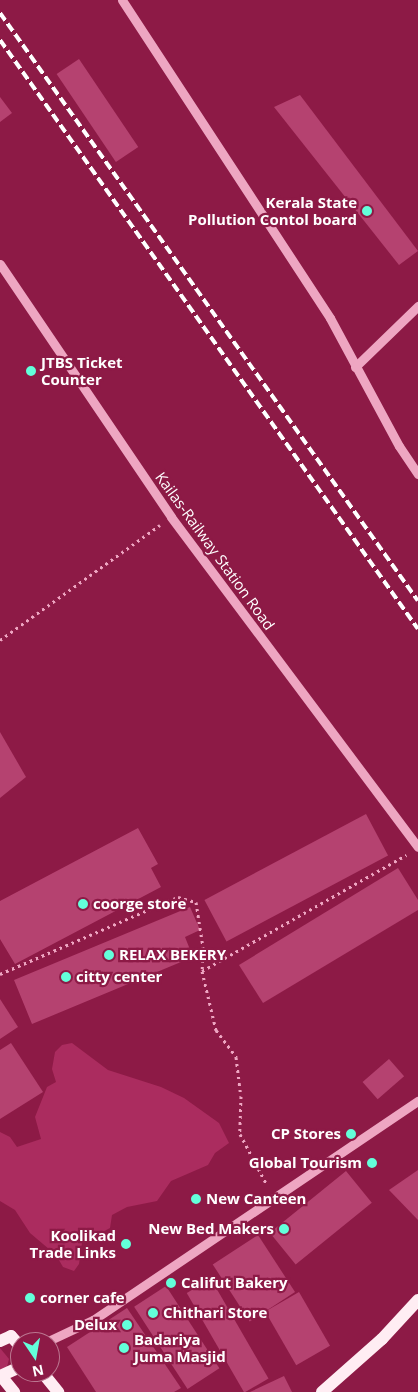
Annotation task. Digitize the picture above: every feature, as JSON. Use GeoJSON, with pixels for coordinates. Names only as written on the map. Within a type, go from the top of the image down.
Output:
{"type":"FeatureCollection","features":[{"type":"Feature","properties":{"kind":"main road"},"geometry":{"type":"LineString","coordinates":[[322,1392],[382,1339],[418,1300]]}},
{"type":"Feature","properties":{"kind":"main road"},"geometry":{"type":"LineString","coordinates":[[0,1376],[14,1392]]}},
{"type":"Feature","properties":{"kind":"main road"},"geometry":{"type":"LineString","coordinates":[[50,1382],[58,1392]]}},
{"type":"Feature","properties":{"kind":"street"},"geometry":{"type":"LineString","coordinates":[[122,0],[330,318],[355,367],[418,474]]}},
{"type":"Feature","properties":{"kind":"street","name":"Kailas-Railway Station Road"},"geometry":{"type":"LineString","coordinates":[[0,264],[171,517],[418,846]]}},
{"type":"Feature","properties":{"kind":"street"},"geometry":{"type":"LineString","coordinates":[[355,367],[418,306]]}},
{"type":"Feature","properties":{"kind":"street"},"geometry":{"type":"LineString","coordinates":[[60,1335],[93,1320],[274,1196],[418,1101]]}},
{"type":"Feature","properties":{"kind":"path"},"geometry":{"type":"LineString","coordinates":[[0,640],[171,517]]}},
{"type":"Feature","properties":{"kind":"path"},"geometry":{"type":"LineString","coordinates":[[202,971],[409,853]]}},
{"type":"Feature","properties":{"kind":"path"},"geometry":{"type":"LineString","coordinates":[[0,974],[178,897],[196,902],[203,946],[202,971],[216,1030],[236,1057],[240,1096],[240,1134],[274,1196]]}},
{"type":"Feature","properties":{"kind":"shaded area"},"geometry":{"type":"Polygon","coordinates":[[[72,1043],[108,1070],[161,1087],[184,1098],[219,1123],[229,1143],[215,1153],[208,1165],[171,1181],[157,1201],[127,1207],[112,1215],[110,1228],[82,1243],[79,1264],[74,1271],[63,1267],[56,1255],[30,1233],[15,1210],[0,1201],[0,1132],[10,1137],[17,1147],[41,1139],[35,1117],[47,1087],[56,1082],[52,1069],[55,1052],[62,1045],[72,1043]]]}},
{"type":"Feature","properties":{"kind":"shaded area"},"geometry":{"type":"Polygon","coordinates":[[[0,1348],[9,1359],[7,1367],[0,1372],[0,1348]]]}},
{"type":"Feature","properties":{"kind":"building"},"geometry":{"type":"Polygon","coordinates":[[[79,59],[138,147],[116,162],[57,74],[79,59]]]}},
{"type":"Feature","properties":{"kind":"building"},"geometry":{"type":"Polygon","coordinates":[[[300,95],[418,251],[399,265],[274,107],[300,95]]]}},
{"type":"Feature","properties":{"kind":"building"},"geometry":{"type":"Polygon","coordinates":[[[0,97],[12,113],[0,122],[0,97]]]}},
{"type":"Feature","properties":{"kind":"building"},"geometry":{"type":"Polygon","coordinates":[[[0,732],[26,777],[0,798],[0,732]]]}},
{"type":"Feature","properties":{"kind":"building"},"geometry":{"type":"Polygon","coordinates":[[[366,814],[388,855],[226,941],[204,900],[366,814]]]}},
{"type":"Feature","properties":{"kind":"building"},"geometry":{"type":"Polygon","coordinates":[[[138,828],[158,864],[151,868],[161,887],[15,964],[0,939],[0,901],[138,828]]]}},
{"type":"Feature","properties":{"kind":"building"},"geometry":{"type":"Polygon","coordinates":[[[398,868],[418,900],[418,910],[263,1003],[239,965],[398,868]]]}},
{"type":"Feature","properties":{"kind":"building"},"geometry":{"type":"Polygon","coordinates":[[[190,907],[200,930],[185,937],[193,957],[32,1024],[14,980],[190,907]]]}},
{"type":"Feature","properties":{"kind":"building"},"geometry":{"type":"Polygon","coordinates":[[[0,999],[18,1027],[0,1039],[0,999]]]}},
{"type":"Feature","properties":{"kind":"building"},"geometry":{"type":"Polygon","coordinates":[[[11,1043],[43,1092],[0,1119],[0,1050],[11,1043]]]}},
{"type":"Feature","properties":{"kind":"building"},"geometry":{"type":"Polygon","coordinates":[[[389,1059],[404,1076],[378,1099],[363,1082],[389,1059]]]}},
{"type":"Feature","properties":{"kind":"building"},"geometry":{"type":"Polygon","coordinates":[[[418,1170],[418,1220],[389,1190],[418,1170]]]}},
{"type":"Feature","properties":{"kind":"building"},"geometry":{"type":"Polygon","coordinates":[[[346,1171],[372,1203],[296,1265],[270,1233],[346,1171]]]}},
{"type":"Feature","properties":{"kind":"building"},"geometry":{"type":"Polygon","coordinates":[[[258,1235],[295,1292],[250,1321],[213,1264],[258,1235]]]}},
{"type":"Feature","properties":{"kind":"building"},"geometry":{"type":"Polygon","coordinates":[[[211,1279],[268,1379],[244,1392],[187,1293],[211,1279]]]}},
{"type":"Feature","properties":{"kind":"building"},"geometry":{"type":"Polygon","coordinates":[[[166,1286],[219,1368],[188,1389],[134,1307],[166,1286]]]}},
{"type":"Feature","properties":{"kind":"building"},"geometry":{"type":"Polygon","coordinates":[[[299,1292],[330,1346],[296,1365],[265,1312],[299,1292]]]}},
{"type":"Feature","properties":{"kind":"building"},"geometry":{"type":"Polygon","coordinates":[[[127,1308],[181,1388],[174,1392],[96,1392],[67,1347],[127,1308]]]}},
{"type":"Feature","properties":{"kind":"building"},"geometry":{"type":"Polygon","coordinates":[[[284,1376],[292,1392],[250,1392],[284,1376]]]}},
{"type":"Feature","properties":{"kind":"railway"},"geometry":{"type":"LineString","coordinates":[[0,13],[418,601]]}},
{"type":"Feature","properties":{"kind":"railway"},"geometry":{"type":"LineString","coordinates":[[0,40],[418,629]]}},
{"type":"Feature","properties":{"kind":"place","name":"Kerala State Pollution Contol board"},"geometry":{"type":"Point","coordinates":[367,211]}},
{"type":"Feature","properties":{"kind":"place","name":"JTBS Ticket Counter"},"geometry":{"type":"Point","coordinates":[31,371]}},
{"type":"Feature","properties":{"kind":"place","name":"coorge store"},"geometry":{"type":"Point","coordinates":[83,904]}},
{"type":"Feature","properties":{"kind":"place","name":"RELAX BEKERY"},"geometry":{"type":"Point","coordinates":[109,955]}},
{"type":"Feature","properties":{"kind":"place","name":"citty center"},"geometry":{"type":"Point","coordinates":[66,977]}},
{"type":"Feature","properties":{"kind":"place","name":"CP Stores"},"geometry":{"type":"Point","coordinates":[351,1134]}},
{"type":"Feature","properties":{"kind":"place","name":"Global Tourism"},"geometry":{"type":"Point","coordinates":[372,1163]}},
{"type":"Feature","properties":{"kind":"place","name":"New Canteen"},"geometry":{"type":"Point","coordinates":[196,1199]}},
{"type":"Feature","properties":{"kind":"place","name":"New Bed Makers"},"geometry":{"type":"Point","coordinates":[284,1229]}},
{"type":"Feature","properties":{"kind":"place","name":"Koolikad Trade Links"},"geometry":{"type":"Point","coordinates":[126,1244]}},
{"type":"Feature","properties":{"kind":"place","name":"Califut Bakery"},"geometry":{"type":"Point","coordinates":[171,1283]}},
{"type":"Feature","properties":{"kind":"place","name":"corner cafe"},"geometry":{"type":"Point","coordinates":[30,1298]}},
{"type":"Feature","properties":{"kind":"place","name":"Chithari Store"},"geometry":{"type":"Point","coordinates":[153,1313]}},
{"type":"Feature","properties":{"kind":"place","name":"Delux"},"geometry":{"type":"Point","coordinates":[127,1325]}},
{"type":"Feature","properties":{"kind":"place","name":"Badariya Juma Masjid"},"geometry":{"type":"Point","coordinates":[124,1348]}}]}
